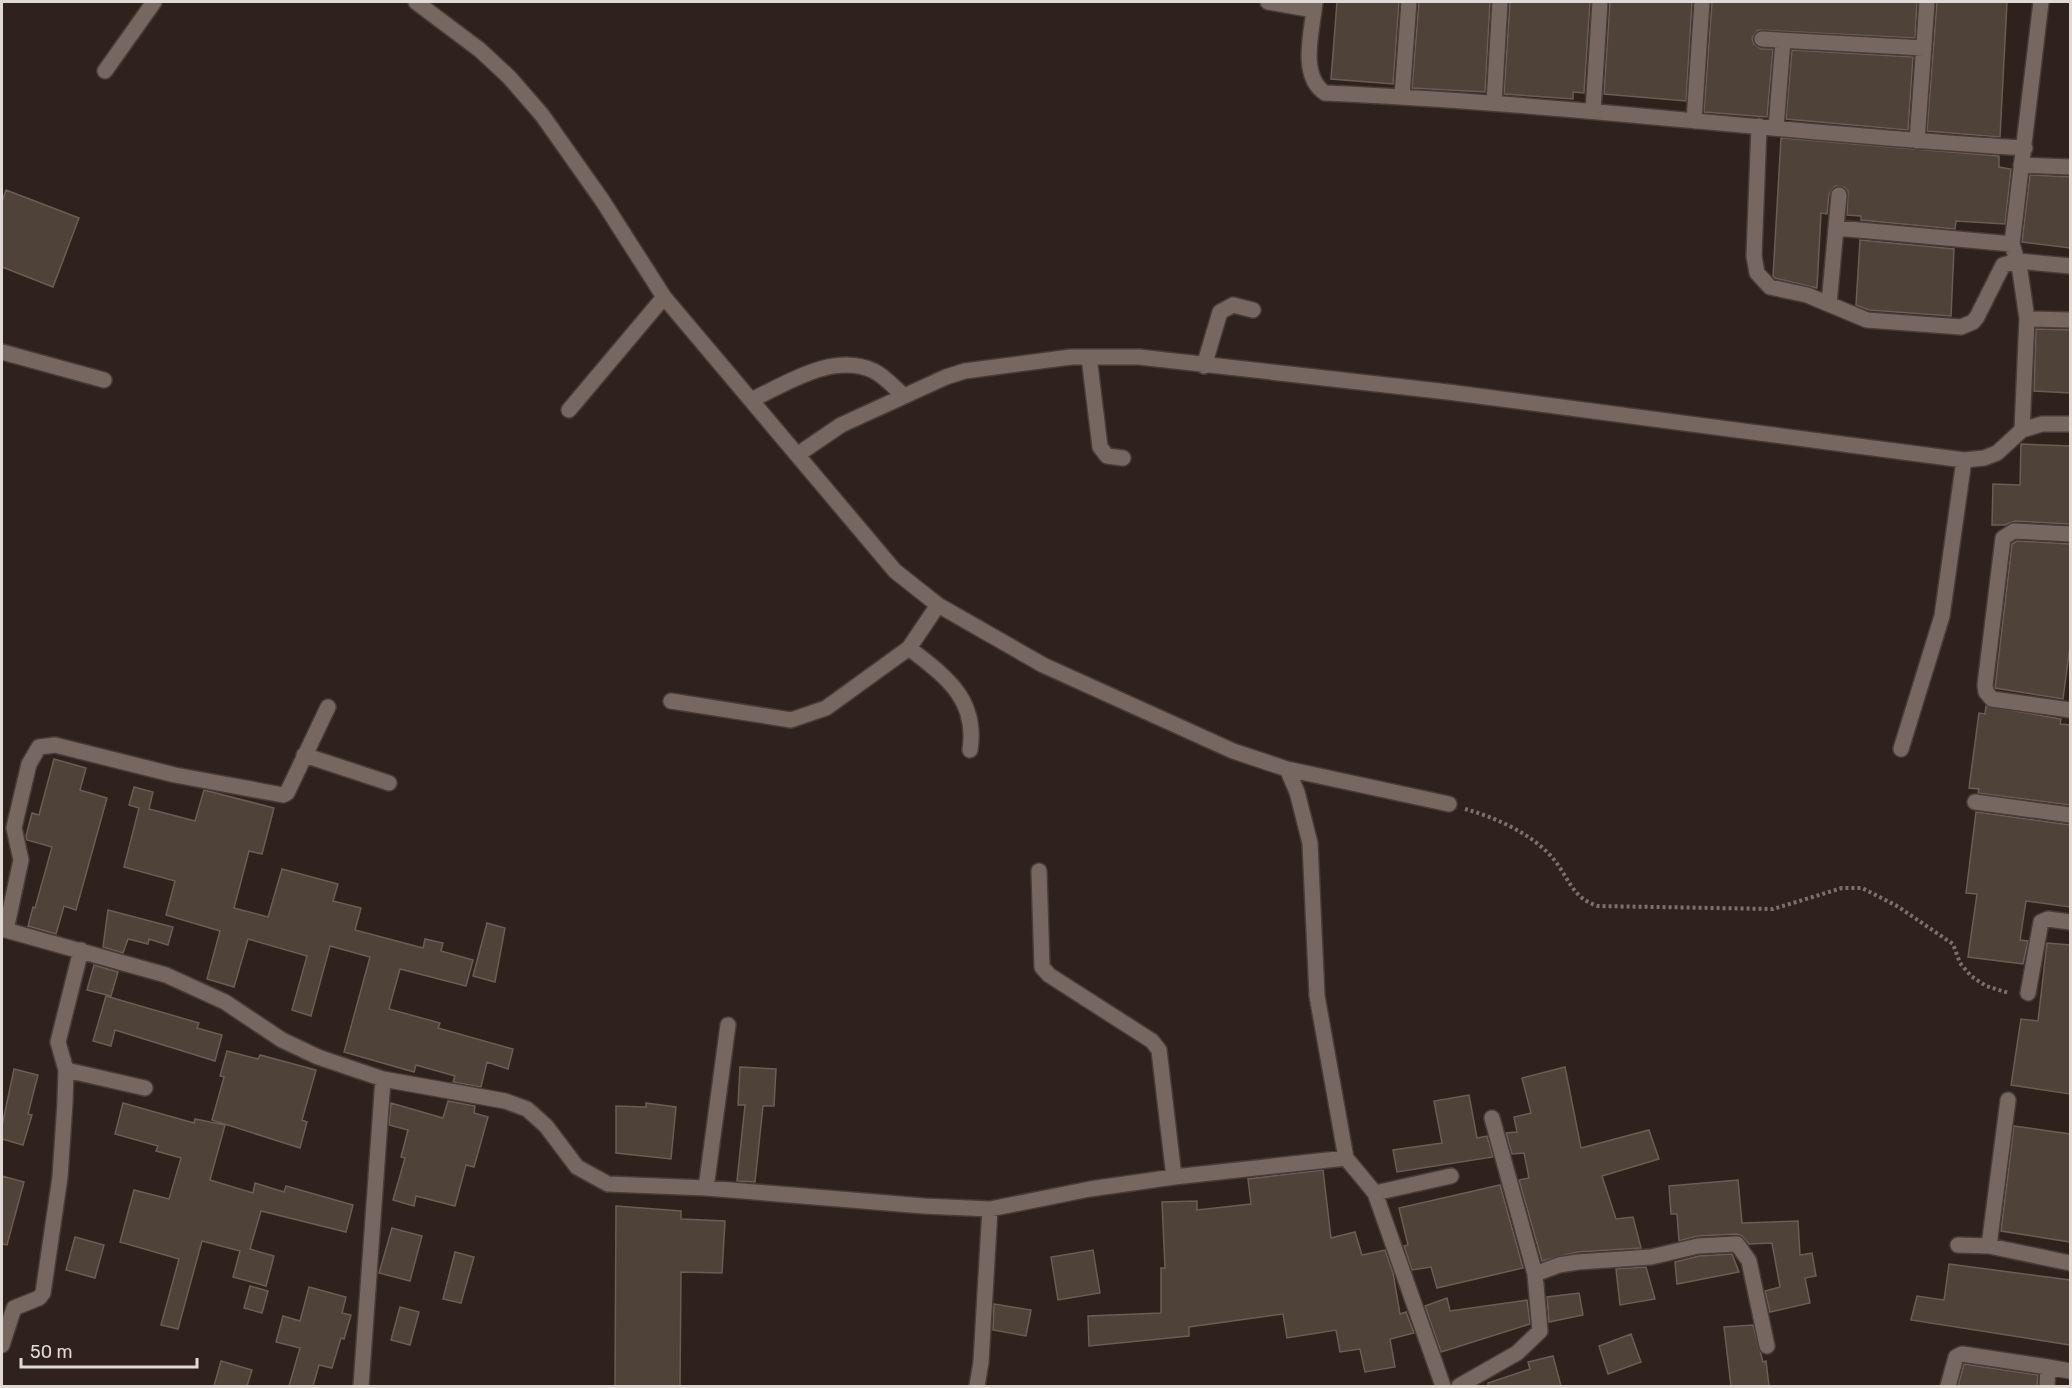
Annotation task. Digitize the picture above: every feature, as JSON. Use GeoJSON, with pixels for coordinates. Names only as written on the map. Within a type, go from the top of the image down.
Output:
{"type":"FeatureCollection","features":[{"type":"Feature","properties":{"kind":"street"},"geometry":{"type":"LineString","coordinates":[[105,71],[154,2]]}},
{"type":"Feature","properties":{"kind":"street"},"geometry":{"type":"LineString","coordinates":[[416,2],[480,50],[509,77],[542,115],[602,200],[664,297],[895,571],[938,605],[1043,665],[1233,751],[1287,769],[1449,804]]}},
{"type":"Feature","properties":{"kind":"street"},"geometry":{"type":"LineString","coordinates":[[1268,2],[1315,6],[1310,66],[1313,80],[1325,93],[1494,103],[1917,141],[2025,148]]}},
{"type":"Feature","properties":{"kind":"street"},"geometry":{"type":"LineString","coordinates":[[1402,96],[1409,2]]}},
{"type":"Feature","properties":{"kind":"street"},"geometry":{"type":"LineString","coordinates":[[1494,103],[1500,2]]}},
{"type":"Feature","properties":{"kind":"street"},"geometry":{"type":"LineString","coordinates":[[1593,111],[1600,2]]}},
{"type":"Feature","properties":{"kind":"street"},"geometry":{"type":"LineString","coordinates":[[1694,120],[1702,2]]}},
{"type":"Feature","properties":{"kind":"street"},"geometry":{"type":"LineString","coordinates":[[1917,141],[1927,2]]}},
{"type":"Feature","properties":{"kind":"street"},"geometry":{"type":"LineString","coordinates":[[2022,430],[2027,319],[2018,261],[2012,244],[2041,2]]}},
{"type":"Feature","properties":{"kind":"street"},"geometry":{"type":"LineString","coordinates":[[1762,39],[1924,48]]}},
{"type":"Feature","properties":{"kind":"street"},"geometry":{"type":"LineString","coordinates":[[1776,128],[1783,41]]}},
{"type":"Feature","properties":{"kind":"street"},"geometry":{"type":"LineString","coordinates":[[1759,126],[1754,256],[1757,273],[1770,287],[1807,295],[1867,320],[1960,327],[1973,322],[2002,265],[2018,261],[2070,266]]}},
{"type":"Feature","properties":{"kind":"street"},"geometry":{"type":"LineString","coordinates":[[2021,165],[2070,167]]}},
{"type":"Feature","properties":{"kind":"street"},"geometry":{"type":"LineString","coordinates":[[1829,304],[1839,195]]}},
{"type":"Feature","properties":{"kind":"street"},"geometry":{"type":"LineString","coordinates":[[1837,228],[2012,244]]}},
{"type":"Feature","properties":{"kind":"street"},"geometry":{"type":"LineString","coordinates":[[569,410],[664,297]]}},
{"type":"Feature","properties":{"kind":"street"},"geometry":{"type":"LineString","coordinates":[[1204,366],[1220,312],[1233,305],[1253,310]]}},
{"type":"Feature","properties":{"kind":"street"},"geometry":{"type":"LineString","coordinates":[[2027,319],[2070,320]]}},
{"type":"Feature","properties":{"kind":"street"},"geometry":{"type":"LineString","coordinates":[[2,352],[104,380]]}},
{"type":"Feature","properties":{"kind":"street"},"geometry":{"type":"LineString","coordinates":[[797,455],[841,424],[903,395],[965,371],[1071,357],[1139,357],[1471,395],[1964,460],[1984,458],[1997,453],[2022,430],[2042,424],[2070,424]]}},
{"type":"Feature","properties":{"kind":"street"},"geometry":{"type":"LineString","coordinates":[[1089,357],[1100,447],[1107,456],[1123,458]]}},
{"type":"Feature","properties":{"kind":"street"},"geometry":{"type":"LineString","coordinates":[[752,400],[820,369],[851,365],[876,372],[903,395]]}},
{"type":"Feature","properties":{"kind":"street"},"geometry":{"type":"LineString","coordinates":[[1901,749],[1942,616],[1964,460]]}},
{"type":"Feature","properties":{"kind":"street"},"geometry":{"type":"LineString","coordinates":[[2070,534],[2014,531],[2003,538],[1985,685],[1986,692],[1992,699],[2070,710]]}},
{"type":"Feature","properties":{"kind":"street"},"geometry":{"type":"LineString","coordinates":[[671,701],[791,720],[826,708],[909,648],[938,605]]}},
{"type":"Feature","properties":{"kind":"street"},"geometry":{"type":"LineString","coordinates":[[909,648],[947,677],[958,692],[971,723],[970,750]]}},
{"type":"Feature","properties":{"kind":"street"},"geometry":{"type":"LineString","coordinates":[[328,707],[287,793],[277,796],[175,775],[55,745],[39,747],[29,764],[14,828],[21,860],[4,930],[166,975],[225,1002],[302,1051],[383,1079],[495,1099],[527,1109],[546,1126],[577,1167],[608,1184],[706,1188],[924,1206],[990,1209],[1090,1189],[1174,1177],[1346,1158]]}},
{"type":"Feature","properties":{"kind":"street"},"geometry":{"type":"LineString","coordinates":[[304,755],[389,783]]}},
{"type":"Feature","properties":{"kind":"street"},"geometry":{"type":"LineString","coordinates":[[1287,769],[1297,792],[1310,843],[1317,996],[1346,1158],[1375,1192],[1443,1386]]}},
{"type":"Feature","properties":{"kind":"street"},"geometry":{"type":"LineString","coordinates":[[1975,802],[2070,815]]}},
{"type":"Feature","properties":{"kind":"street"},"geometry":{"type":"LineString","coordinates":[[1039,871],[1042,967],[1049,975],[1152,1041],[1159,1050],[1174,1177]]}},
{"type":"Feature","properties":{"kind":"street"},"geometry":{"type":"LineString","coordinates":[[2028,993],[2041,922],[2048,919],[2070,922]]}},
{"type":"Feature","properties":{"kind":"street"},"geometry":{"type":"LineString","coordinates":[[2,1345],[14,1308],[39,1298],[43,1293],[60,1177],[66,1070],[59,1050],[59,1035],[81,950]]}},
{"type":"Feature","properties":{"kind":"street"},"geometry":{"type":"LineString","coordinates":[[706,1188],[728,1025]]}},
{"type":"Feature","properties":{"kind":"street"},"geometry":{"type":"LineString","coordinates":[[66,1070],[145,1088]]}},
{"type":"Feature","properties":{"kind":"street"},"geometry":{"type":"LineString","coordinates":[[361,1386],[383,1079]]}},
{"type":"Feature","properties":{"kind":"street"},"geometry":{"type":"LineString","coordinates":[[1989,1246],[2008,1100]]}},
{"type":"Feature","properties":{"kind":"street"},"geometry":{"type":"LineString","coordinates":[[1459,1386],[1517,1353],[1540,1331],[1535,1274],[1492,1118]]}},
{"type":"Feature","properties":{"kind":"street"},"geometry":{"type":"LineString","coordinates":[[1375,1192],[1451,1176]]}},
{"type":"Feature","properties":{"kind":"street"},"geometry":{"type":"LineString","coordinates":[[976,1386],[981,1362],[990,1209]]}},
{"type":"Feature","properties":{"kind":"street"},"geometry":{"type":"LineString","coordinates":[[1535,1274],[1559,1265],[1578,1262],[1651,1257],[1698,1246],[1737,1244],[1749,1261],[1767,1346]]}},
{"type":"Feature","properties":{"kind":"street"},"geometry":{"type":"LineString","coordinates":[[1958,1245],[1989,1246],[2070,1263]]}},
{"type":"Feature","properties":{"kind":"street"},"geometry":{"type":"LineString","coordinates":[[1948,1386],[1956,1357],[1962,1354],[2070,1371]]}},
{"type":"Feature","properties":{"kind":"street"},"geometry":{"type":"LineString","coordinates":[[2047,1386],[2048,1367]]}},
{"type":"Feature","properties":{"kind":"path"},"geometry":{"type":"LineString","coordinates":[[1449,804],[1484,814],[1539,845],[1559,866],[1573,891],[1585,903],[1598,906],[1773,909],[1842,888],[1862,888],[1897,906],[1953,944],[1965,969],[1986,986],[2019,997],[2028,993]]}},
{"type":"Feature","properties":{"kind":"building"},"geometry":{"type":"Polygon","coordinates":[[[1337,2],[1399,2],[1393,84],[1331,79],[1337,2]]]}},
{"type":"Feature","properties":{"kind":"building"},"geometry":{"type":"Polygon","coordinates":[[[1419,2],[1490,2],[1485,92],[1412,88],[1419,2]]]}},
{"type":"Feature","properties":{"kind":"building"},"geometry":{"type":"Polygon","coordinates":[[[1510,2],[1590,2],[1584,93],[1573,92],[1573,99],[1504,94],[1510,2]]]}},
{"type":"Feature","properties":{"kind":"building"},"geometry":{"type":"Polygon","coordinates":[[[1610,2],[1692,2],[1686,101],[1604,94],[1610,2]]]}},
{"type":"Feature","properties":{"kind":"building"},"geometry":{"type":"Polygon","coordinates":[[[1712,2],[1917,2],[1915,38],[1758,30],[1752,38],[1754,44],[1761,49],[1773,49],[1767,117],[1704,112],[1712,2]]]}},
{"type":"Feature","properties":{"kind":"building"},"geometry":{"type":"Polygon","coordinates":[[[1937,2],[2007,2],[2000,137],[1927,131],[1937,2]]]}},
{"type":"Feature","properties":{"kind":"building"},"geometry":{"type":"Polygon","coordinates":[[[1792,50],[1913,57],[1908,130],[1786,119],[1792,50]]]}},
{"type":"Feature","properties":{"kind":"building"},"geometry":{"type":"Polygon","coordinates":[[[1781,138],[1999,156],[1999,167],[2011,169],[2005,224],[1956,221],[1955,229],[1861,220],[1861,216],[1847,215],[1848,191],[1844,187],[1835,186],[1829,194],[1827,214],[1821,213],[1817,288],[1775,278],[1773,276],[1781,138]]]}},
{"type":"Feature","properties":{"kind":"building"},"geometry":{"type":"Polygon","coordinates":[[[2030,175],[2070,177],[2070,248],[2022,242],[2030,175]]]}},
{"type":"Feature","properties":{"kind":"building"},"geometry":{"type":"Polygon","coordinates":[[[6,190],[79,218],[53,287],[2,267],[2,202],[6,190]]]}},
{"type":"Feature","properties":{"kind":"building"},"geometry":{"type":"Polygon","coordinates":[[[1860,240],[1954,249],[1951,316],[1869,310],[1856,305],[1860,240]]]}},
{"type":"Feature","properties":{"kind":"building"},"geometry":{"type":"Polygon","coordinates":[[[2036,329],[2070,330],[2070,393],[2034,391],[2036,329]]]}},
{"type":"Feature","properties":{"kind":"building"},"geometry":{"type":"Polygon","coordinates":[[[2021,444],[2070,446],[2070,524],[2015,521],[2005,525],[1992,525],[1993,484],[2020,485],[2021,444]]]}},
{"type":"Feature","properties":{"kind":"building"},"geometry":{"type":"Polygon","coordinates":[[[2017,541],[2070,544],[2070,646],[2063,699],[1995,688],[2012,544],[2017,541]]]}},
{"type":"Feature","properties":{"kind":"building"},"geometry":{"type":"Polygon","coordinates":[[[1986,706],[2061,719],[2060,724],[2070,725],[2070,805],[1978,793],[1979,789],[1969,788],[1979,713],[1985,714],[1986,706]]]}},
{"type":"Feature","properties":{"kind":"building"},"geometry":{"type":"Polygon","coordinates":[[[54,759],[86,768],[80,790],[107,798],[76,910],[64,906],[56,934],[28,926],[52,847],[27,840],[26,836],[32,813],[39,815],[54,759]]]}},
{"type":"Feature","properties":{"kind":"building"},"geometry":{"type":"Polygon","coordinates":[[[134,787],[153,792],[149,809],[195,821],[204,790],[274,808],[262,854],[249,851],[234,908],[268,917],[282,869],[338,884],[333,901],[361,908],[355,930],[423,948],[425,939],[443,943],[441,951],[473,960],[466,986],[400,969],[389,1009],[440,1023],[438,1028],[513,1049],[508,1069],[487,1062],[481,1087],[453,1082],[455,1076],[416,1065],[414,1072],[344,1052],[370,957],[330,946],[311,1016],[292,1010],[307,956],[248,939],[234,987],[207,979],[220,931],[166,915],[175,881],[124,867],[139,808],[129,805],[134,787]]]}},
{"type":"Feature","properties":{"kind":"building"},"geometry":{"type":"Polygon","coordinates":[[[1976,812],[2070,825],[2070,907],[2026,901],[2020,940],[2028,941],[2023,964],[1968,957],[1977,894],[1966,893],[1976,812]]]}},
{"type":"Feature","properties":{"kind":"building"},"geometry":{"type":"Polygon","coordinates":[[[108,910],[173,927],[168,945],[149,939],[148,944],[128,939],[123,953],[103,947],[108,910]]]}},
{"type":"Feature","properties":{"kind":"building"},"geometry":{"type":"Polygon","coordinates":[[[487,923],[505,928],[495,982],[473,976],[487,923]]]}},
{"type":"Feature","properties":{"kind":"building"},"geometry":{"type":"Polygon","coordinates":[[[2047,943],[2070,945],[2070,1094],[2011,1085],[2021,1019],[2038,1021],[2047,943]]]}},
{"type":"Feature","properties":{"kind":"building"},"geometry":{"type":"Polygon","coordinates":[[[94,965],[118,972],[111,996],[87,990],[94,965]]]}},
{"type":"Feature","properties":{"kind":"building"},"geometry":{"type":"Polygon","coordinates":[[[106,996],[199,1023],[197,1028],[222,1035],[215,1061],[115,1030],[111,1046],[93,1041],[106,996]]]}},
{"type":"Feature","properties":{"kind":"building"},"geometry":{"type":"Polygon","coordinates":[[[227,1051],[258,1059],[260,1055],[316,1070],[302,1120],[307,1122],[300,1148],[212,1120],[224,1077],[220,1076],[227,1051]]]}},
{"type":"Feature","properties":{"kind":"building"},"geometry":{"type":"Polygon","coordinates":[[[740,1067],[776,1069],[774,1106],[763,1106],[755,1182],[737,1181],[745,1105],[738,1105],[740,1067]]]}},
{"type":"Feature","properties":{"kind":"building"},"geometry":{"type":"Polygon","coordinates":[[[1565,1067],[1581,1148],[1649,1130],[1659,1159],[1602,1176],[1616,1219],[1633,1217],[1641,1248],[1577,1252],[1542,1261],[1519,1180],[1529,1178],[1524,1153],[1512,1154],[1506,1133],[1517,1132],[1514,1117],[1531,1113],[1522,1078],[1565,1067]]]}},
{"type":"Feature","properties":{"kind":"building"},"geometry":{"type":"Polygon","coordinates":[[[14,1069],[38,1075],[28,1114],[32,1115],[23,1145],[2,1139],[2,1126],[14,1069]]]}},
{"type":"Feature","properties":{"kind":"building"},"geometry":{"type":"Polygon","coordinates":[[[1469,1095],[1477,1138],[1487,1136],[1493,1157],[1397,1172],[1393,1150],[1442,1143],[1434,1101],[1469,1095]]]}},
{"type":"Feature","properties":{"kind":"building"},"geometry":{"type":"Polygon","coordinates":[[[448,1101],[475,1106],[474,1113],[488,1117],[474,1167],[466,1165],[455,1206],[416,1196],[414,1206],[393,1200],[405,1158],[401,1157],[408,1130],[389,1125],[391,1103],[443,1118],[448,1101]]]}},
{"type":"Feature","properties":{"kind":"building"},"geometry":{"type":"Polygon","coordinates":[[[123,1103],[194,1123],[195,1119],[225,1125],[210,1180],[253,1193],[255,1183],[284,1192],[286,1186],[353,1205],[346,1232],[261,1211],[250,1249],[274,1256],[266,1286],[233,1277],[240,1251],[202,1241],[178,1329],[161,1325],[179,1259],[120,1242],[134,1190],[169,1199],[181,1158],[156,1151],[158,1146],[115,1134],[123,1103]]]}},
{"type":"Feature","properties":{"kind":"building"},"geometry":{"type":"Polygon","coordinates":[[[646,1103],[676,1107],[671,1159],[616,1153],[616,1106],[646,1107],[646,1103]]]}},
{"type":"Feature","properties":{"kind":"building"},"geometry":{"type":"Polygon","coordinates":[[[2014,1126],[2070,1134],[2070,1242],[2001,1231],[2014,1126]]]}},
{"type":"Feature","properties":{"kind":"building"},"geometry":{"type":"Polygon","coordinates":[[[1323,1170],[1331,1238],[1355,1232],[1362,1255],[1385,1250],[1393,1273],[1400,1314],[1406,1312],[1414,1333],[1390,1339],[1395,1367],[1365,1372],[1360,1349],[1340,1352],[1336,1330],[1287,1338],[1283,1314],[1189,1327],[1189,1336],[1089,1346],[1088,1316],[1161,1313],[1161,1268],[1165,1268],[1162,1202],[1197,1201],[1197,1210],[1251,1204],[1248,1179],[1323,1170]]]}},
{"type":"Feature","properties":{"kind":"building"},"geometry":{"type":"Polygon","coordinates":[[[2,1176],[24,1182],[7,1245],[2,1244],[2,1176]]]}},
{"type":"Feature","properties":{"kind":"building"},"geometry":{"type":"Polygon","coordinates":[[[1738,1180],[1742,1223],[1798,1221],[1800,1255],[1812,1253],[1816,1276],[1805,1278],[1810,1303],[1770,1312],[1765,1291],[1780,1287],[1772,1243],[1749,1244],[1737,1234],[1697,1236],[1679,1241],[1677,1214],[1671,1214],[1669,1186],[1738,1180]]]}},
{"type":"Feature","properties":{"kind":"building"},"geometry":{"type":"Polygon","coordinates":[[[1500,1185],[1523,1268],[1437,1288],[1431,1267],[1412,1270],[1404,1246],[1408,1245],[1399,1208],[1500,1185]]]}},
{"type":"Feature","properties":{"kind":"building"},"geometry":{"type":"Polygon","coordinates":[[[616,1206],[681,1211],[681,1219],[725,1221],[722,1273],[681,1272],[680,1386],[615,1386],[616,1206]]]}},
{"type":"Feature","properties":{"kind":"building"},"geometry":{"type":"Polygon","coordinates":[[[392,1228],[422,1236],[410,1281],[379,1273],[392,1228]]]}},
{"type":"Feature","properties":{"kind":"building"},"geometry":{"type":"Polygon","coordinates":[[[75,1237],[104,1245],[95,1278],[66,1270],[75,1237]]]}},
{"type":"Feature","properties":{"kind":"building"},"geometry":{"type":"Polygon","coordinates":[[[1093,1250],[1100,1293],[1058,1300],[1051,1257],[1093,1250]]]}},
{"type":"Feature","properties":{"kind":"building"},"geometry":{"type":"Polygon","coordinates":[[[455,1252],[474,1257],[461,1303],[443,1299],[455,1252]]]}},
{"type":"Feature","properties":{"kind":"building"},"geometry":{"type":"Polygon","coordinates":[[[1732,1254],[1739,1272],[1677,1284],[1675,1262],[1699,1256],[1732,1254]]]}},
{"type":"Feature","properties":{"kind":"building"},"geometry":{"type":"Polygon","coordinates":[[[1949,1264],[2070,1280],[2070,1345],[1911,1320],[1917,1296],[1944,1300],[1949,1264]]]}},
{"type":"Feature","properties":{"kind":"building"},"geometry":{"type":"Polygon","coordinates":[[[1646,1267],[1655,1299],[1620,1305],[1616,1269],[1646,1267]]]}},
{"type":"Feature","properties":{"kind":"building"},"geometry":{"type":"Polygon","coordinates":[[[250,1286],[268,1291],[262,1313],[244,1308],[250,1286]]]}},
{"type":"Feature","properties":{"kind":"building"},"geometry":{"type":"Polygon","coordinates":[[[309,1287],[346,1297],[342,1313],[351,1315],[332,1368],[319,1365],[313,1386],[289,1386],[300,1348],[276,1342],[283,1316],[300,1321],[309,1287]]]}},
{"type":"Feature","properties":{"kind":"building"},"geometry":{"type":"Polygon","coordinates":[[[1579,1293],[1583,1315],[1549,1322],[1547,1297],[1579,1293]]]}},
{"type":"Feature","properties":{"kind":"building"},"geometry":{"type":"Polygon","coordinates":[[[1447,1298],[1450,1311],[1527,1300],[1530,1324],[1441,1352],[1425,1306],[1447,1298]]]}},
{"type":"Feature","properties":{"kind":"building"},"geometry":{"type":"Polygon","coordinates":[[[994,1304],[1031,1310],[1026,1336],[993,1330],[994,1304]]]}},
{"type":"Feature","properties":{"kind":"building"},"geometry":{"type":"Polygon","coordinates":[[[400,1307],[419,1312],[410,1345],[391,1340],[400,1307]]]}},
{"type":"Feature","properties":{"kind":"building"},"geometry":{"type":"Polygon","coordinates":[[[1753,1325],[1763,1362],[1766,1361],[1769,1386],[1731,1386],[1724,1327],[1753,1325]]]}},
{"type":"Feature","properties":{"kind":"building"},"geometry":{"type":"Polygon","coordinates":[[[1631,1334],[1641,1362],[1608,1374],[1599,1346],[1631,1334]]]}},
{"type":"Feature","properties":{"kind":"building"},"geometry":{"type":"Polygon","coordinates":[[[1553,1356],[1561,1386],[1488,1386],[1488,1383],[1530,1369],[1528,1362],[1553,1356]]]}},
{"type":"Feature","properties":{"kind":"building"},"geometry":{"type":"Polygon","coordinates":[[[221,1361],[252,1370],[247,1386],[214,1386],[221,1361]]]}},
{"type":"Feature","properties":{"kind":"building"},"geometry":{"type":"Polygon","coordinates":[[[1964,1364],[2038,1375],[2037,1386],[1958,1386],[1964,1364]]]}}]}
